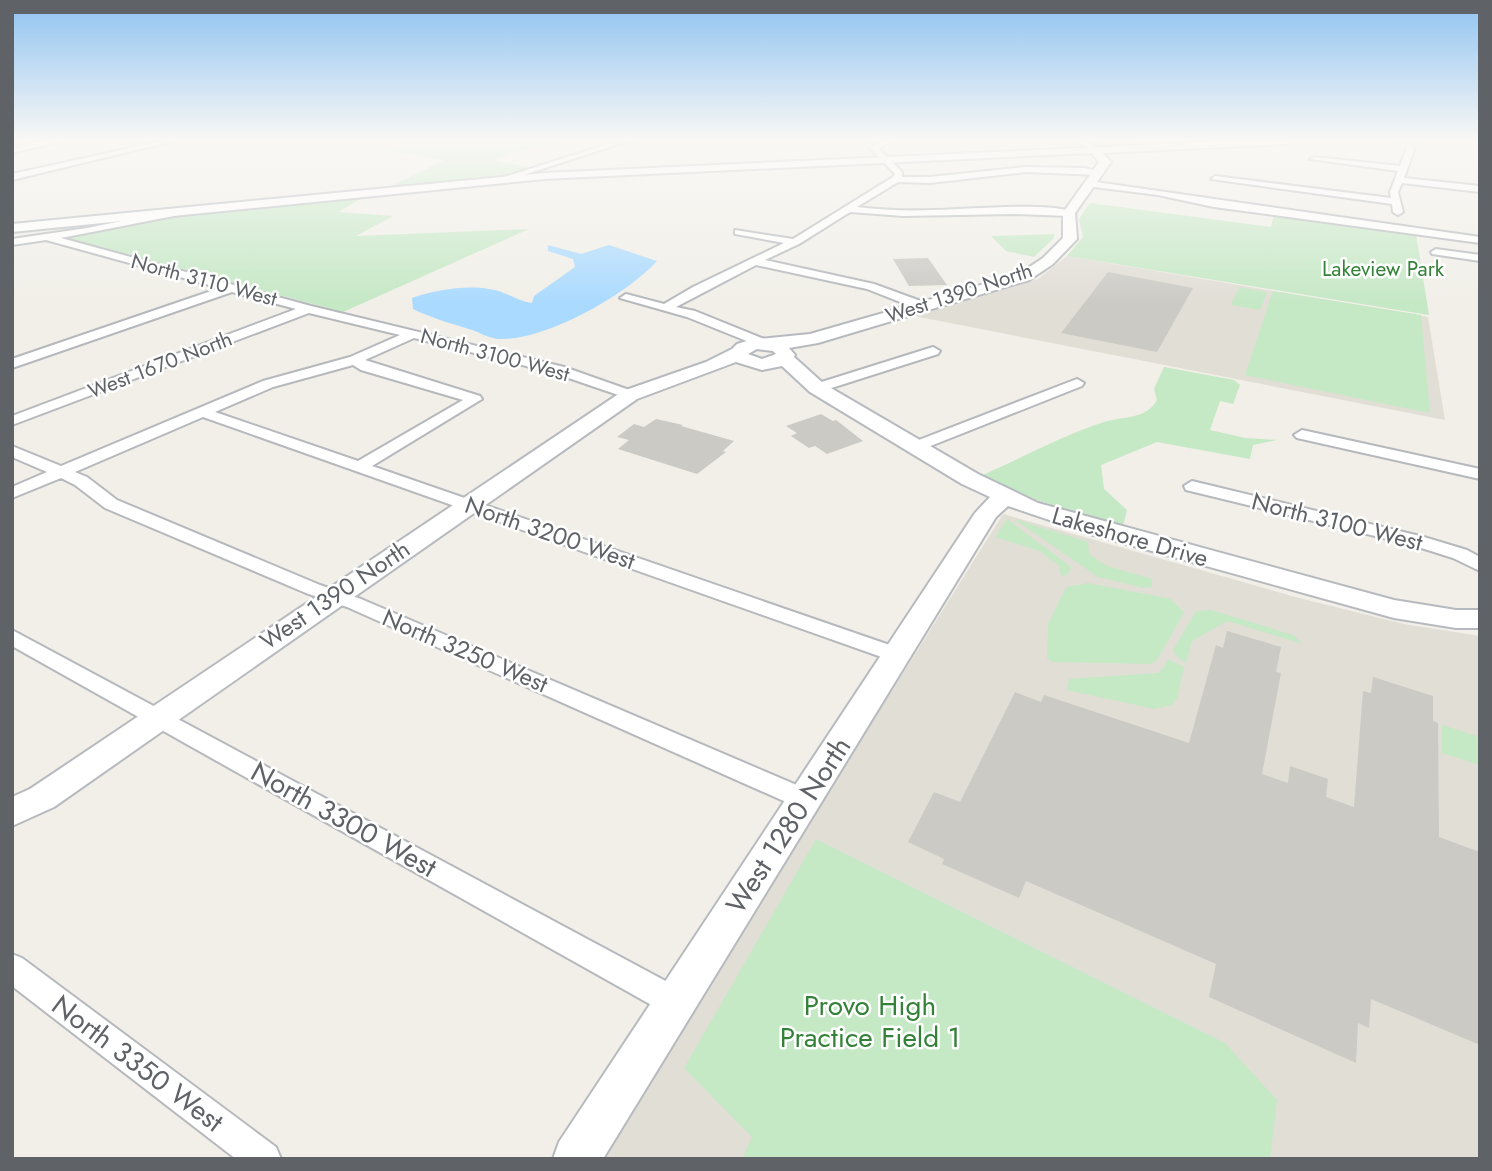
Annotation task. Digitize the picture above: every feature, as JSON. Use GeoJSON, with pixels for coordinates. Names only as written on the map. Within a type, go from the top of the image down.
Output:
{"type":"FeatureCollection","features":[{"type":"Feature","properties":{"kind":"street"},"geometry":{"type":"LineString","coordinates":[[12,228],[335,196]]}},
{"type":"Feature","properties":{"kind":"street"},"geometry":{"type":"LineString","coordinates":[[667,307],[697,289],[795,242],[869,196]]}},
{"type":"Feature","properties":{"kind":"street"},"geometry":{"type":"LineString","coordinates":[[848,209],[899,214],[1033,210],[1069,213],[1081,196]]}},
{"type":"Feature","properties":{"kind":"street"},"geometry":{"type":"LineString","coordinates":[[1175,196],[1214,204],[1478,239],[1480,252]]}},
{"type":"Feature","properties":{"kind":"street"},"geometry":{"type":"LineString","coordinates":[[1349,196],[1397,202]]}},
{"type":"Feature","properties":{"kind":"street"},"geometry":{"type":"LineString","coordinates":[[1395,196],[1399,229]]}},
{"type":"Feature","properties":{"kind":"street"},"geometry":{"type":"LineString","coordinates":[[12,242],[50,238],[191,210]]}},
{"type":"Feature","properties":{"kind":"street","name":"West 1390 North"},"geometry":{"type":"LineString","coordinates":[[629,395],[772,355],[812,338],[1024,277],[1037,270],[1070,239],[1072,233],[1067,218],[1069,213]]}},
{"type":"Feature","properties":{"kind":"street"},"geometry":{"type":"LineString","coordinates":[[739,232],[795,242]]}},
{"type":"Feature","properties":{"kind":"street","name":"North 3110 West"},"geometry":{"type":"LineString","coordinates":[[50,238],[308,309],[359,320]]}},
{"type":"Feature","properties":{"kind":"street"},"geometry":{"type":"LineString","coordinates":[[1436,252],[1480,258]]}},
{"type":"Feature","properties":{"kind":"street"},"geometry":{"type":"LineString","coordinates":[[758,262],[870,286],[922,306]]}},
{"type":"Feature","properties":{"kind":"street"},"geometry":{"type":"LineString","coordinates":[[12,364],[232,288]]}},
{"type":"Feature","properties":{"kind":"street","name":"Lakeshore Drive"},"geometry":{"type":"LineString","coordinates":[[626,298],[691,314],[711,323],[772,355],[784,374],[812,385],[970,479],[1067,520],[1394,609],[1456,619],[1480,619]]}},
{"type":"Feature","properties":{"kind":"street","name":"West 1670 North"},"geometry":{"type":"LineString","coordinates":[[12,421],[308,309]]}},
{"type":"Feature","properties":{"kind":"street","name":"North 3100 West"},"geometry":{"type":"LineString","coordinates":[[359,320],[559,370],[629,395]]}},
{"type":"Feature","properties":{"kind":"street","name":"Lakeshore Drive"},"geometry":{"type":"LineString","coordinates":[[711,323],[711,326],[731,339],[739,352]]}},
{"type":"Feature","properties":{"kind":"street"},"geometry":{"type":"LineString","coordinates":[[12,492],[268,384],[355,360],[413,334]]}},
{"type":"Feature","properties":{"kind":"street"},"geometry":{"type":"LineString","coordinates":[[812,385],[933,351]]}},
{"type":"Feature","properties":{"kind":"street"},"geometry":{"type":"LineString","coordinates":[[739,352],[744,361],[772,355]]}},
{"type":"Feature","properties":{"kind":"street","name":"West 1390 North"},"geometry":{"type":"LineString","coordinates":[[12,830],[29,816],[27,805],[629,395],[648,385],[718,364],[739,352]]}},
{"type":"Feature","properties":{"kind":"street"},"geometry":{"type":"LineString","coordinates":[[355,360],[366,367],[475,399],[359,467]]}},
{"type":"Feature","properties":{"kind":"street"},"geometry":{"type":"LineString","coordinates":[[917,446],[1077,383]]}},
{"type":"Feature","properties":{"kind":"street","name":"North 3200 West"},"geometry":{"type":"LineString","coordinates":[[202,412],[897,654]]}},
{"type":"Feature","properties":{"kind":"street"},"geometry":{"type":"LineString","coordinates":[[1303,435],[1480,474]]}},
{"type":"Feature","properties":{"kind":"street","name":"North 3250 West"},"geometry":{"type":"LineString","coordinates":[[12,451],[81,481],[111,504],[333,596],[804,799]]}},
{"type":"Feature","properties":{"kind":"street","name":"North 3100 West"},"geometry":{"type":"LineString","coordinates":[[1192,486],[1418,541],[1460,554],[1480,565]]}},
{"type":"Feature","properties":{"kind":"street","name":"West 1280 North"},"geometry":{"type":"LineString","coordinates":[[576,1159],[987,513],[1005,496]]}},
{"type":"Feature","properties":{"kind":"street","name":"North 3300 West"},"geometry":{"type":"LineString","coordinates":[[12,637],[675,1002]]}},
{"type":"Feature","properties":{"kind":"street","name":"North 3350 West"},"geometry":{"type":"LineString","coordinates":[[12,968],[264,1159]]}},
{"type":"Feature","properties":{"kind":"shaded area"},"geometry":{"type":"Polygon","coordinates":[[[1067,256],[1428,317],[1445,420],[914,316],[1038,279],[1067,256]]]}},
{"type":"Feature","properties":{"kind":"shaded area"},"geometry":{"type":"Polygon","coordinates":[[[1003,514],[1299,598],[1404,624],[1480,636],[1480,1159],[598,1159],[1003,514]]]}},
{"type":"Feature","properties":{"kind":"green space"},"geometry":{"type":"Polygon","coordinates":[[[366,196],[338,212],[393,216],[356,236],[529,229],[343,312],[70,239],[75,235],[191,212],[366,196]]]}},
{"type":"Feature","properties":{"kind":"green space","name":"Lakeview Park"},"geometry":{"type":"Polygon","coordinates":[[[1090,203],[1271,227],[1274,215],[1416,234],[1429,315],[1067,256],[1083,237],[1079,219],[1090,203]]]}},
{"type":"Feature","properties":{"kind":"green space"},"geometry":{"type":"Polygon","coordinates":[[[1055,234],[1034,257],[1006,251],[991,236],[1055,234]]]}},
{"type":"Feature","properties":{"kind":"green space"},"geometry":{"type":"Polygon","coordinates":[[[1239,287],[1267,292],[1260,310],[1231,305],[1239,287]]]}},
{"type":"Feature","properties":{"kind":"green space"},"geometry":{"type":"Polygon","coordinates":[[[1273,291],[1421,315],[1430,413],[1245,375],[1273,291]]]}},
{"type":"Feature","properties":{"kind":"green space"},"geometry":{"type":"Polygon","coordinates":[[[1164,367],[1234,380],[1240,385],[1233,404],[1220,401],[1210,430],[1245,438],[1277,440],[1253,445],[1250,459],[1157,442],[1101,465],[1104,489],[1127,510],[1123,526],[1036,500],[983,475],[1089,427],[1147,411],[1157,400],[1154,389],[1164,367]]]}},
{"type":"Feature","properties":{"kind":"green space"},"geometry":{"type":"Polygon","coordinates":[[[1007,519],[1071,567],[1067,575],[1061,576],[1059,566],[1040,551],[995,537],[1007,519]]]}},
{"type":"Feature","properties":{"kind":"green space"},"geometry":{"type":"Polygon","coordinates":[[[1014,519],[1088,542],[1089,554],[1107,566],[1152,579],[1152,587],[1144,588],[1098,577],[1014,519]]]}},
{"type":"Feature","properties":{"kind":"green space"},"geometry":{"type":"Polygon","coordinates":[[[1088,583],[1171,599],[1184,612],[1157,660],[1151,664],[1052,662],[1047,658],[1048,624],[1066,587],[1088,583]]]}},
{"type":"Feature","properties":{"kind":"green space"},"geometry":{"type":"Polygon","coordinates":[[[1211,610],[1293,635],[1303,644],[1227,621],[1192,641],[1186,663],[1178,658],[1173,650],[1196,611],[1211,610]]]}},
{"type":"Feature","properties":{"kind":"green space"},"geometry":{"type":"Polygon","coordinates":[[[1168,659],[1184,667],[1177,698],[1172,705],[1154,709],[1067,690],[1069,679],[1157,673],[1163,669],[1168,659]]]}},
{"type":"Feature","properties":{"kind":"green space"},"geometry":{"type":"Polygon","coordinates":[[[1442,725],[1480,737],[1480,765],[1442,753],[1442,725]]]}},
{"type":"Feature","properties":{"kind":"green space","name":"Provo High Practice Field 1"},"geometry":{"type":"Polygon","coordinates":[[[816,839],[1225,1043],[1277,1100],[1270,1159],[742,1159],[752,1137],[684,1068],[816,839]]]}},
{"type":"Feature","properties":{"kind":"water"},"geometry":{"type":"Polygon","coordinates":[[[548,245],[581,254],[609,245],[657,261],[626,288],[606,301],[562,324],[519,337],[492,338],[413,309],[412,298],[460,288],[495,290],[532,303],[534,296],[575,267],[573,259],[548,251],[548,245]]]}},
{"type":"Feature","properties":{"kind":"building"},"geometry":{"type":"Polygon","coordinates":[[[928,258],[947,285],[909,286],[893,259],[928,258]]]}},
{"type":"Feature","properties":{"kind":"building"},"geometry":{"type":"Polygon","coordinates":[[[1108,272],[1193,288],[1157,352],[1061,333],[1108,272]]]}},
{"type":"Feature","properties":{"kind":"building"},"geometry":{"type":"Polygon","coordinates":[[[821,414],[836,420],[863,441],[827,454],[815,446],[809,448],[791,436],[797,433],[786,426],[821,414]]]}},
{"type":"Feature","properties":{"kind":"building"},"geometry":{"type":"Polygon","coordinates":[[[656,419],[734,441],[723,451],[726,452],[697,474],[618,449],[629,440],[617,437],[634,424],[644,427],[656,419]]]}},
{"type":"Feature","properties":{"kind":"building"},"geometry":{"type":"Polygon","coordinates":[[[1227,631],[1281,647],[1276,672],[1281,673],[1262,774],[1288,783],[1290,766],[1328,779],[1326,797],[1354,807],[1363,691],[1371,693],[1373,677],[1433,696],[1433,721],[1438,723],[1439,837],[1480,852],[1480,1045],[1371,999],[1369,1028],[1358,1023],[1356,1063],[1209,997],[1216,964],[1026,881],[1019,898],[942,864],[944,859],[908,842],[934,792],[960,802],[1015,692],[1041,702],[1044,695],[1189,743],[1216,645],[1223,648],[1227,631]]]}}]}
